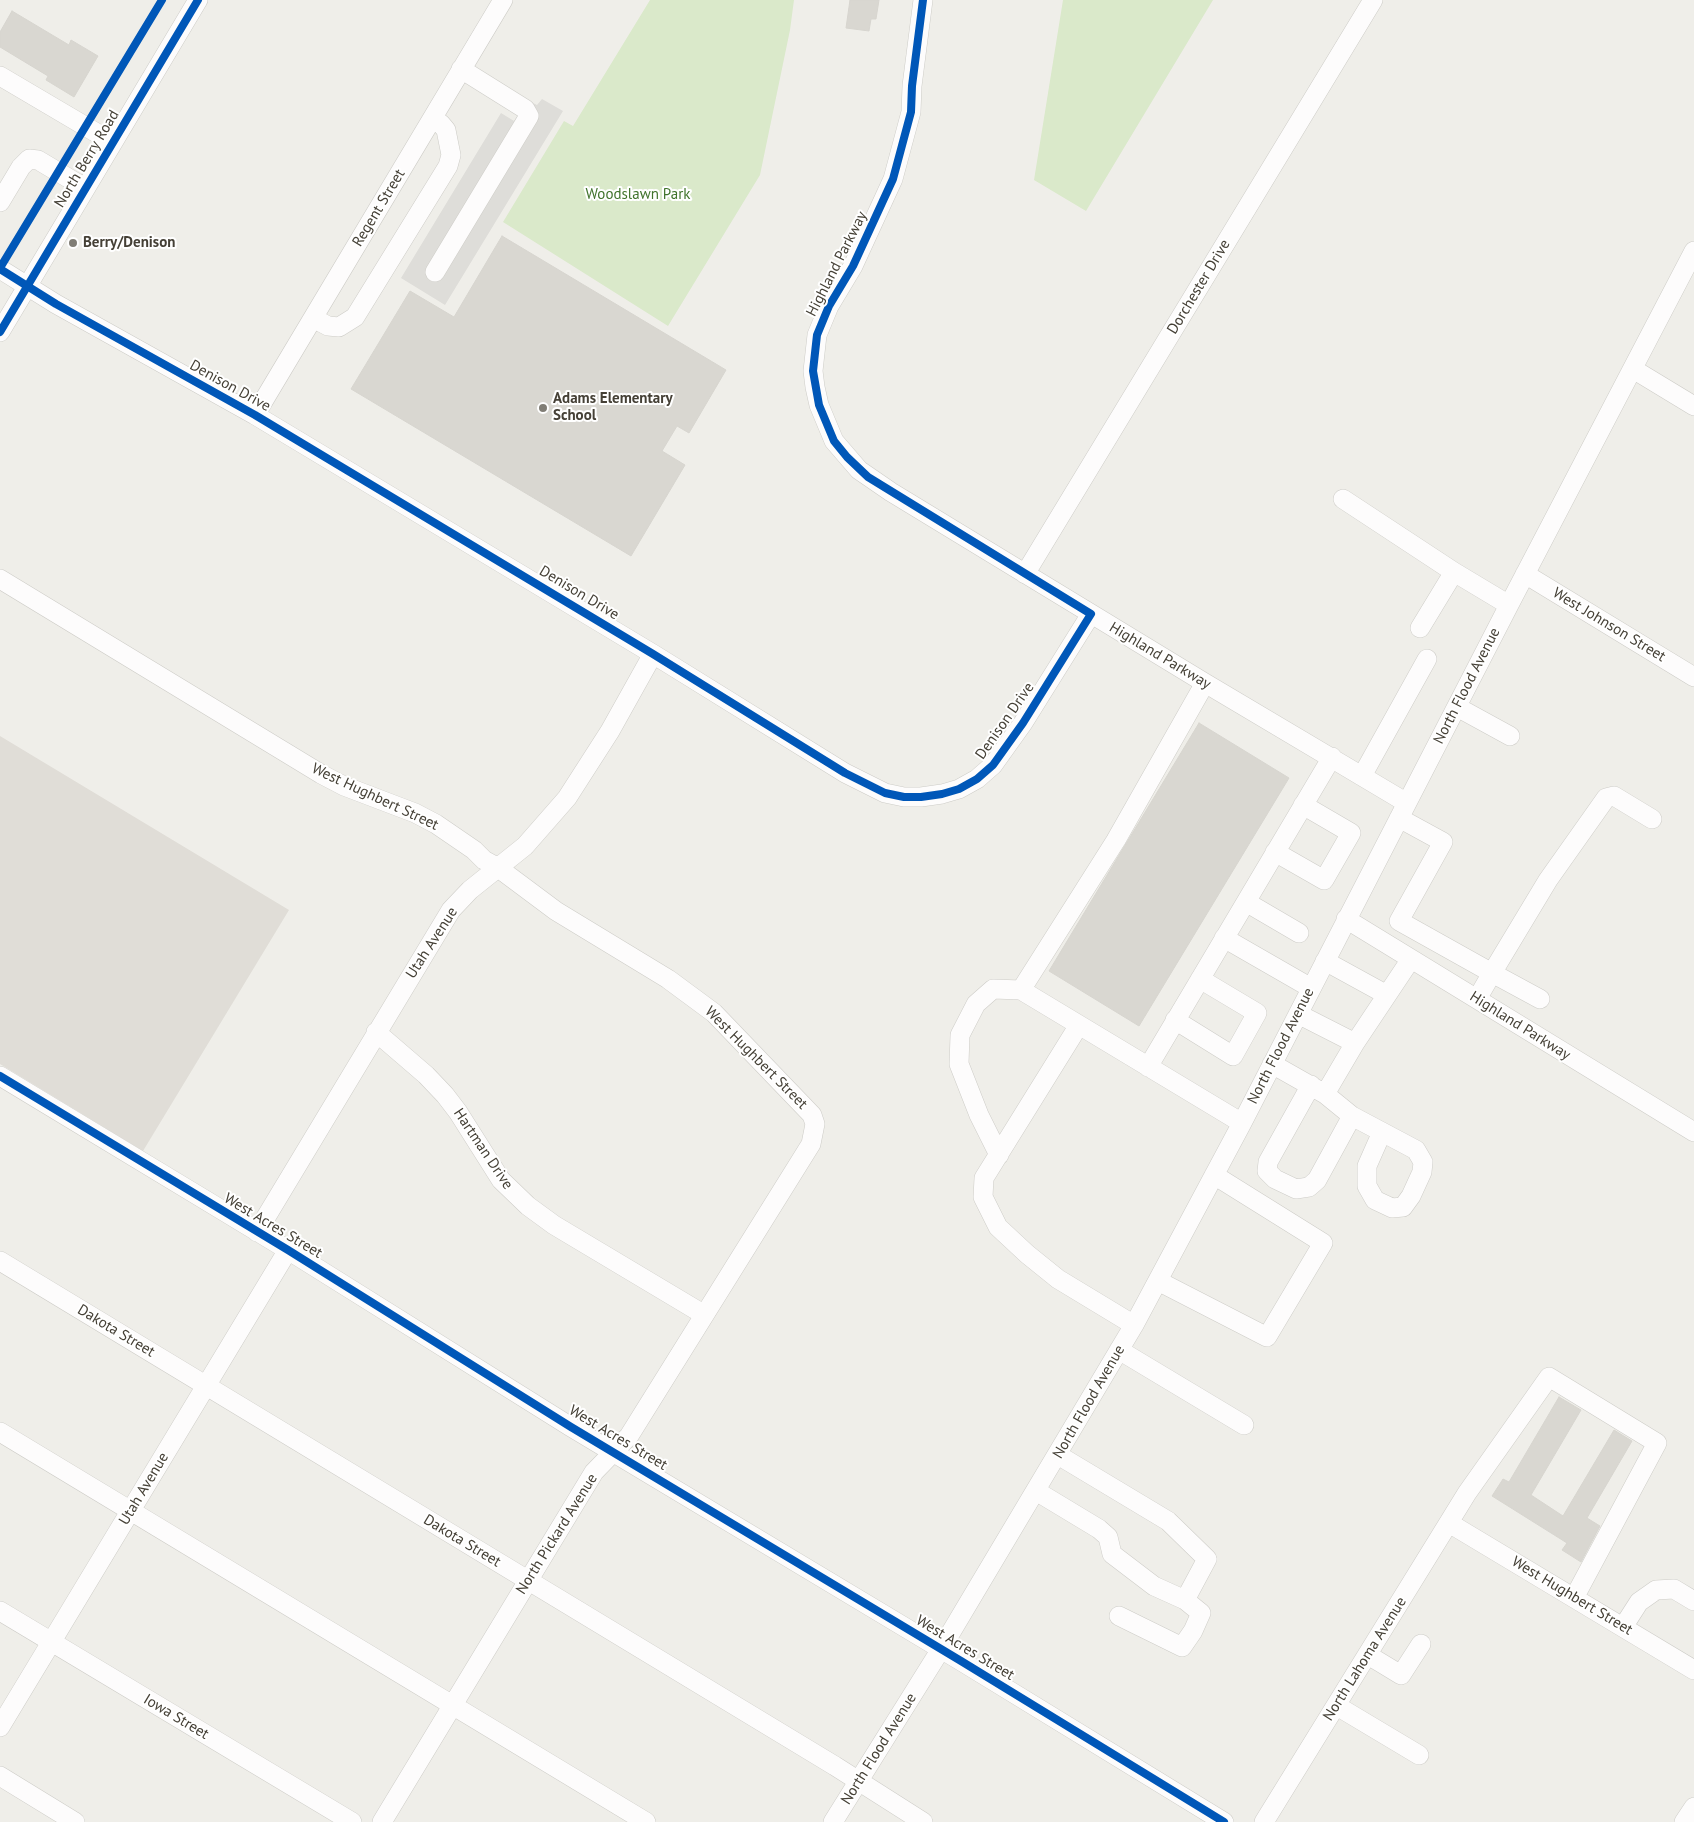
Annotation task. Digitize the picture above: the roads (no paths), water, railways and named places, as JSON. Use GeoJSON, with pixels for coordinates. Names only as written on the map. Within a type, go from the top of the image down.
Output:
{"type":"FeatureCollection","features":[{"type":"Feature","properties":{"kind":"street","name":"North Berry Road"},"geometry":{"type":"LineString","coordinates":[[0,330],[198,0]]}},
{"type":"Feature","properties":{"kind":"street","name":"Regent Street"},"geometry":{"type":"LineString","coordinates":[[254,415],[503,0]]}},
{"type":"Feature","properties":{"kind":"street","name":"Highland Parkway"},"geometry":{"type":"LineString","coordinates":[[923,0],[910,112],[893,179],[853,266],[829,306],[817,336],[814,354],[815,388],[819,405],[834,441],[859,470],[891,492],[1204,683],[1362,776],[1443,842],[1399,921],[1492,973]]}},
{"type":"Feature","properties":{"kind":"street","name":"Dorchester Drive"},"geometry":{"type":"LineString","coordinates":[[1025,574],[1373,0]]}},
{"type":"Feature","properties":{"kind":"street"},"geometry":{"type":"LineString","coordinates":[[435,272],[529,116],[525,108],[462,69]]}},
{"type":"Feature","properties":{"kind":"street"},"geometry":{"type":"LineString","coordinates":[[0,76],[112,142]]}},
{"type":"Feature","properties":{"kind":"street"},"geometry":{"type":"LineString","coordinates":[[313,318],[328,326],[339,327],[356,317],[448,166],[451,156],[446,130],[433,118]]}},
{"type":"Feature","properties":{"kind":"street"},"geometry":{"type":"LineString","coordinates":[[0,202],[21,167],[29,159],[38,160],[85,188]]}},
{"type":"Feature","properties":{"kind":"street","name":"North Flood Avenue"},"geometry":{"type":"LineString","coordinates":[[833,1822],[941,1649],[1134,1325],[1242,1123],[1509,604],[1694,251]]}},
{"type":"Feature","properties":{"kind":"street","name":"Denison Drive"},"geometry":{"type":"LineString","coordinates":[[0,270],[254,415],[653,654],[860,781],[885,793],[904,797],[942,794],[959,789],[977,779],[993,765],[1023,723],[1091,614]]}},
{"type":"Feature","properties":{"kind":"street"},"geometry":{"type":"LineString","coordinates":[[1633,369],[1694,406]]}},
{"type":"Feature","properties":{"kind":"street"},"geometry":{"type":"LineString","coordinates":[[1343,499],[1454,572],[1509,604]]}},
{"type":"Feature","properties":{"kind":"street"},"geometry":{"type":"LineString","coordinates":[[1420,628],[1454,572]]}},
{"type":"Feature","properties":{"kind":"street","name":"West Johnson Street"},"geometry":{"type":"LineString","coordinates":[[1525,574],[1694,677]]}},
{"type":"Feature","properties":{"kind":"street","name":"West Hughbert Street"},"geometry":{"type":"LineString","coordinates":[[0,579],[321,774],[344,786],[415,813],[436,824],[556,911],[668,980],[714,1013],[804,1105],[812,1115],[814,1124]]}},
{"type":"Feature","properties":{"kind":"street","name":"Utah Avenue"},"geometry":{"type":"LineString","coordinates":[[257,1232],[451,910],[470,890],[525,846],[567,798],[610,731],[653,654]]}},
{"type":"Feature","properties":{"kind":"street"},"geometry":{"type":"LineString","coordinates":[[1362,776],[1427,659]]}},
{"type":"Feature","properties":{"kind":"street"},"geometry":{"type":"LineString","coordinates":[[1021,990],[1116,840],[1204,683]]}},
{"type":"Feature","properties":{"kind":"street"},"geometry":{"type":"LineString","coordinates":[[1457,707],[1510,736]]}},
{"type":"Feature","properties":{"kind":"street"},"geometry":{"type":"LineString","coordinates":[[1148,1067],[1332,757]]}},
{"type":"Feature","properties":{"kind":"street"},"geometry":{"type":"LineString","coordinates":[[1477,999],[1548,880],[1606,798],[1614,796],[1652,818]]}},
{"type":"Feature","properties":{"kind":"street"},"geometry":{"type":"LineString","coordinates":[[1275,852],[1324,880],[1351,833],[1303,805]]}},
{"type":"Feature","properties":{"kind":"street"},"geometry":{"type":"LineString","coordinates":[[1246,902],[1299,934]]}},
{"type":"Feature","properties":{"kind":"street","name":"Highland Parkway"},"geometry":{"type":"LineString","coordinates":[[1346,919],[1694,1132]]}},
{"type":"Feature","properties":{"kind":"street"},"geometry":{"type":"LineString","coordinates":[[1224,938],[1311,988]]}},
{"type":"Feature","properties":{"kind":"street"},"geometry":{"type":"LineString","coordinates":[[1352,1116],[1317,1180],[1309,1187],[1296,1189],[1275,1179],[1267,1171],[1268,1162],[1292,1119],[1355,1043],[1411,958]]}},
{"type":"Feature","properties":{"kind":"street"},"geometry":{"type":"LineString","coordinates":[[1325,961],[1386,995]]}},
{"type":"Feature","properties":{"kind":"street"},"geometry":{"type":"LineString","coordinates":[[1492,973],[1540,999]]}},
{"type":"Feature","properties":{"kind":"street"},"geometry":{"type":"LineString","coordinates":[[1175,1020],[1233,1056],[1257,1013],[1200,979]]}},
{"type":"Feature","properties":{"kind":"street"},"geometry":{"type":"LineString","coordinates":[[999,1155],[979,1115],[959,1064],[960,1035],[976,1004],[993,989],[1021,990],[1242,1123]]}},
{"type":"Feature","properties":{"kind":"street"},"geometry":{"type":"LineString","coordinates":[[1298,1014],[1355,1043]]}},
{"type":"Feature","properties":{"kind":"street"},"geometry":{"type":"LineString","coordinates":[[1080,1026],[984,1178],[984,1197],[998,1227],[1058,1278],[1134,1325]]}},
{"type":"Feature","properties":{"kind":"street","name":"Hartman Drive"},"geometry":{"type":"LineString","coordinates":[[376,1032],[426,1075],[445,1095],[458,1112],[501,1180],[528,1206],[554,1225],[704,1314]]}},
{"type":"Feature","properties":{"kind":"street"},"geometry":{"type":"LineString","coordinates":[[1272,1064],[1318,1089],[1352,1116],[1382,1132]]}},
{"type":"Feature","properties":{"kind":"street","name":"West Acres Street"},"geometry":{"type":"LineString","coordinates":[[0,1076],[288,1250],[614,1452],[1224,1822]]}},
{"type":"Feature","properties":{"kind":"street","name":"North Pickard Avenue"},"geometry":{"type":"LineString","coordinates":[[382,1822],[594,1472],[629,1436],[811,1144],[814,1124]]}},
{"type":"Feature","properties":{"kind":"street"},"geometry":{"type":"LineString","coordinates":[[1158,1281],[1267,1337],[1323,1243],[1214,1175]]}},
{"type":"Feature","properties":{"kind":"street","name":"Utah Avenue"},"geometry":{"type":"LineString","coordinates":[[0,1727],[288,1250]]}},
{"type":"Feature","properties":{"kind":"street","name":"Dakota Street"},"geometry":{"type":"LineString","coordinates":[[0,1261],[528,1580],[923,1822]]}},
{"type":"Feature","properties":{"kind":"street"},"geometry":{"type":"LineString","coordinates":[[1119,1350],[1244,1425]]}},
{"type":"Feature","properties":{"kind":"street","name":"North Lahoma Avenue"},"geometry":{"type":"LineString","coordinates":[[1264,1822],[1466,1495],[1549,1377],[1657,1444],[1574,1598]]}},
{"type":"Feature","properties":{"kind":"street"},"geometry":{"type":"LineString","coordinates":[[0,1432],[646,1822]]}},
{"type":"Feature","properties":{"kind":"street"},"geometry":{"type":"LineString","coordinates":[[1058,1455],[1168,1521],[1207,1559],[1185,1600]]}},
{"type":"Feature","properties":{"kind":"street"},"geometry":{"type":"LineString","coordinates":[[1036,1491],[1108,1537],[1112,1554],[1139,1575],[1154,1586],[1185,1600],[1201,1613],[1193,1632],[1182,1647],[1119,1616]]}},
{"type":"Feature","properties":{"kind":"street","name":"West Hughbert Street"},"geometry":{"type":"LineString","coordinates":[[1449,1523],[1623,1627],[1693,1666]]}},
{"type":"Feature","properties":{"kind":"street"},"geometry":{"type":"LineString","coordinates":[[1623,1627],[1639,1602],[1656,1590],[1674,1590],[1694,1601]]}},
{"type":"Feature","properties":{"kind":"street","name":"Iowa Street"},"geometry":{"type":"LineString","coordinates":[[0,1611],[352,1822]]}},
{"type":"Feature","properties":{"kind":"street"},"geometry":{"type":"LineString","coordinates":[[1368,1655],[1401,1675],[1421,1644]]}},
{"type":"Feature","properties":{"kind":"street"},"geometry":{"type":"LineString","coordinates":[[1337,1706],[1419,1755]]}},
{"type":"Feature","properties":{"kind":"street"},"geometry":{"type":"LineString","coordinates":[[0,1776],[75,1822]]}},
{"type":"Feature","properties":{"kind":"street"},"geometry":{"type":"LineString","coordinates":[[1684,1822],[1694,1807]]}},
{"type":"Feature","properties":{"kind":"place","name":"Berry/Denison"},"geometry":{"type":"Point","coordinates":[73,243]}},
{"type":"Feature","properties":{"kind":"place","name":"Adams Elementary School"},"geometry":{"type":"Point","coordinates":[543,408]}},
{"type":"Feature","properties":{"kind":"park label","name":"Woodslawn Park"},"geometry":{"type":"Point","coordinates":[638,195]}}]}
